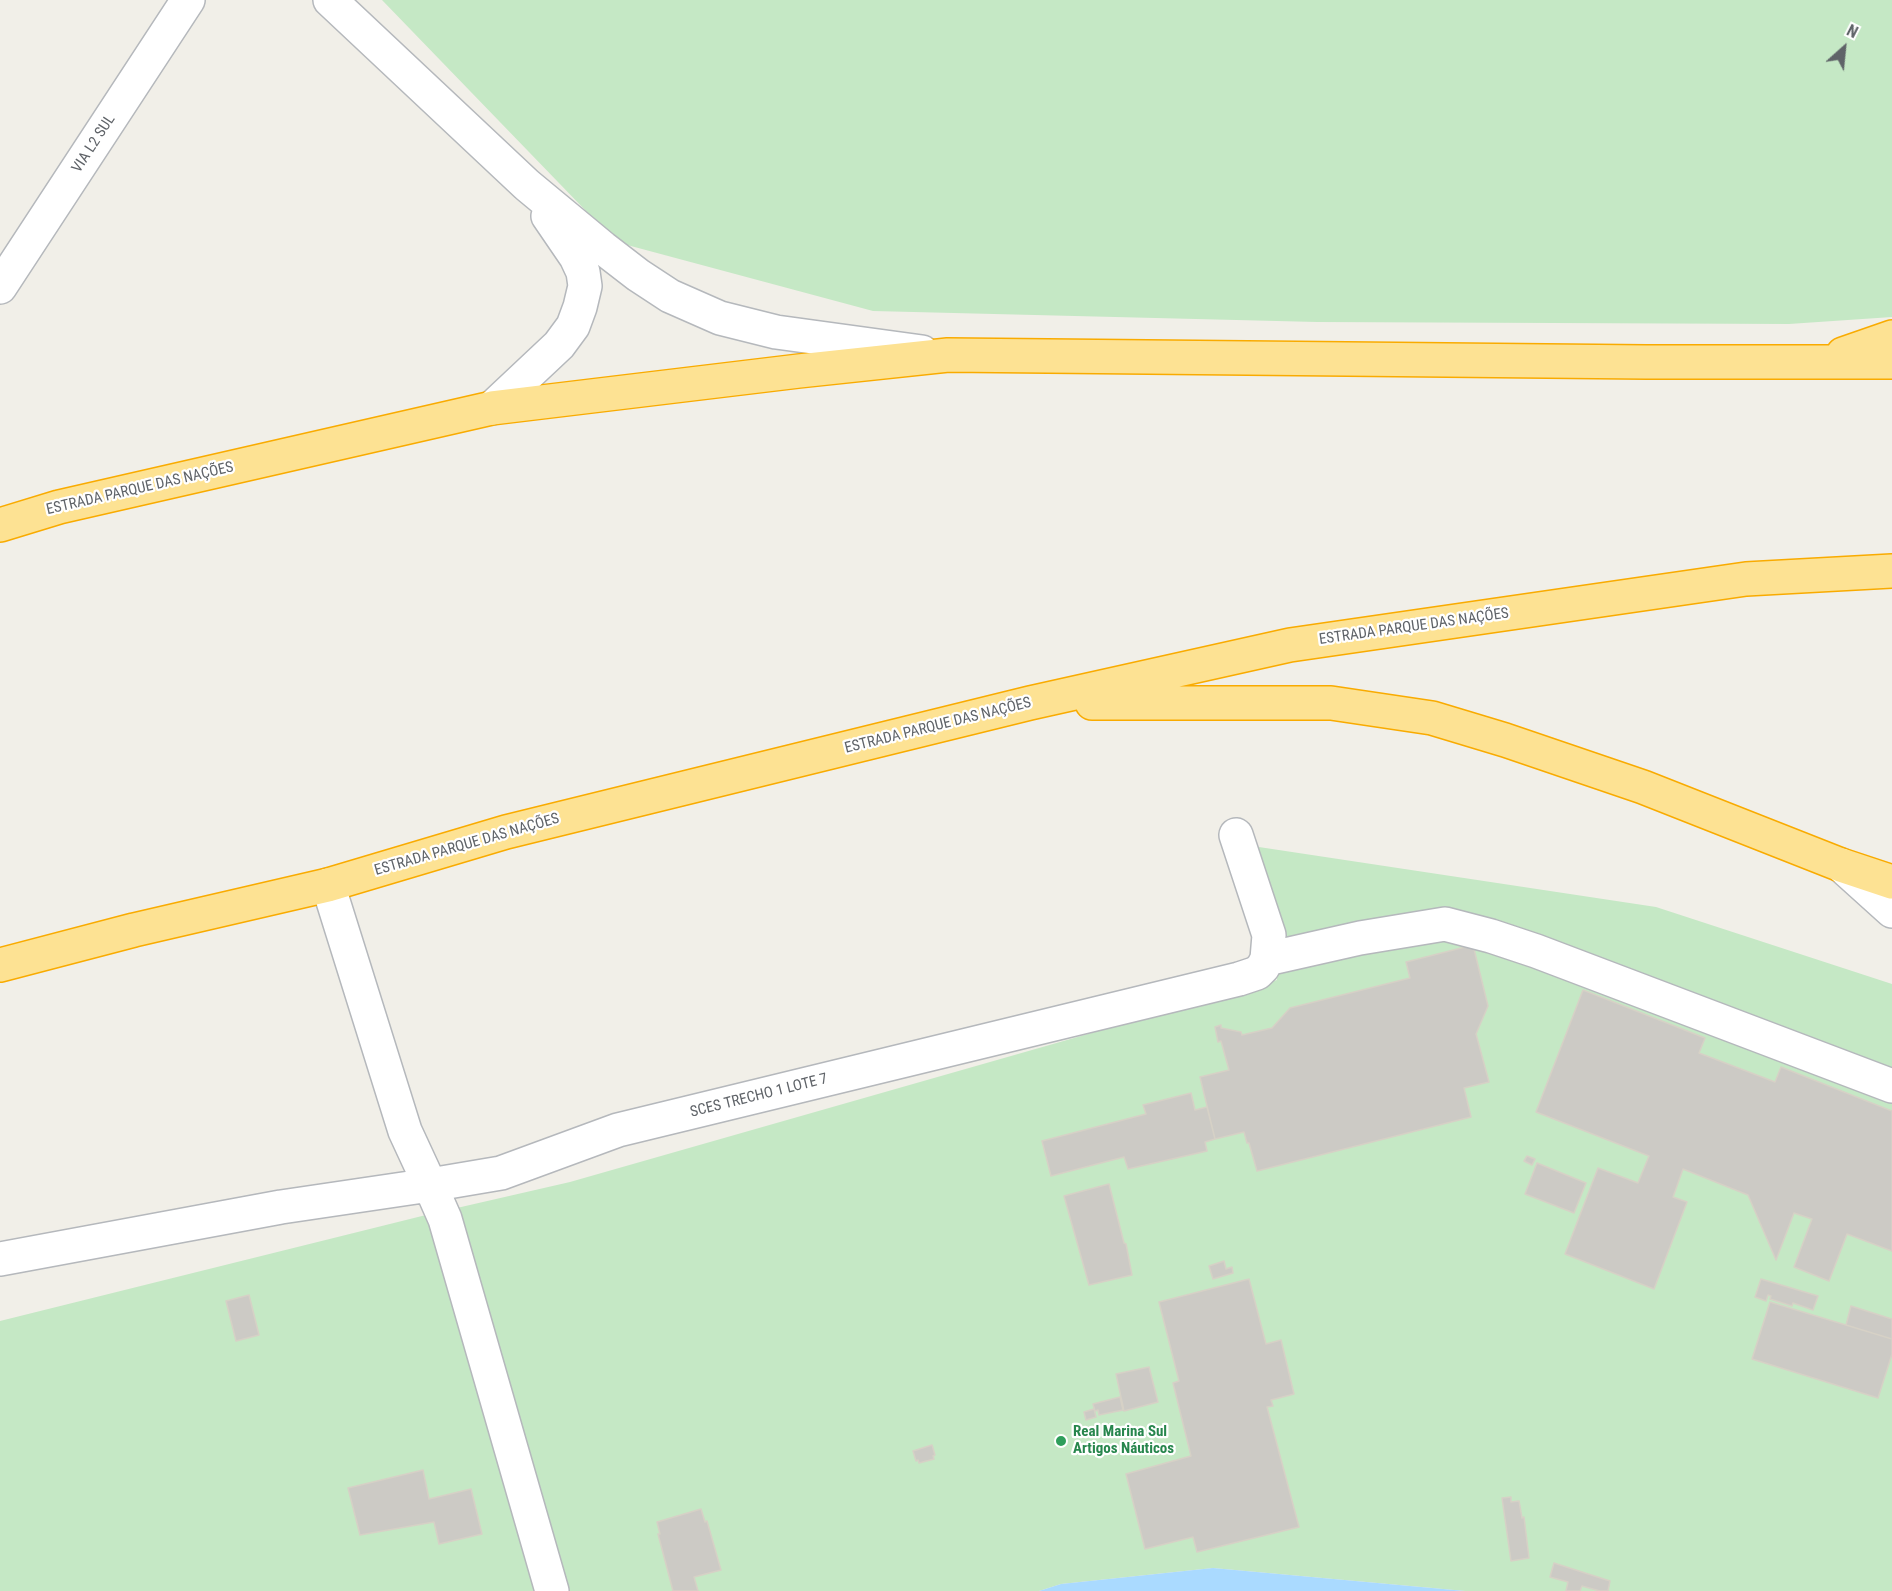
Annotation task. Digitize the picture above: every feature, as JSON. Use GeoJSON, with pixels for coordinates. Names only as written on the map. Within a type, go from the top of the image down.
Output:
{"type":"FeatureCollection","features":[{"type":"Feature","properties":{"kind":"highway"},"geometry":{"type":"LineString","coordinates":[[1819,362],[1892,337]]}},
{"type":"Feature","properties":{"kind":"highway","name":"ESTRADA PARQUE DAS NAÇÕES"},"geometry":{"type":"LineString","coordinates":[[0,525],[59,507],[492,408],[799,371],[948,356],[1892,362]]}},
{"type":"Feature","properties":{"kind":"highway","name":"ESTRADA PARQUE DAS NAÇÕES"},"geometry":{"type":"LineString","coordinates":[[0,965],[134,930],[328,885],[506,832],[1030,703],[1290,645],[1746,579],[1892,570]]}},
{"type":"Feature","properties":{"kind":"highway"},"geometry":{"type":"LineString","coordinates":[[1030,703],[1331,703],[1432,718],[1505,740],[1642,787],[1841,865],[1892,882]]}},
{"type":"Feature","properties":{"kind":"street","name":"VIA L2 SUL"},"geometry":{"type":"LineString","coordinates":[[0,287],[188,0]]}},
{"type":"Feature","properties":{"kind":"street"},"geometry":{"type":"LineString","coordinates":[[330,0],[527,185],[638,275],[670,296],[720,318],[776,332],[948,356]]}},
{"type":"Feature","properties":{"kind":"street"},"geometry":{"type":"LineString","coordinates":[[492,408],[559,345],[573,326],[585,286],[583,272],[576,257],[527,185]]}},
{"type":"Feature","properties":{"kind":"street"},"geometry":{"type":"LineString","coordinates":[[1236,835],[1269,935],[1267,959],[1445,924],[1536,951],[1892,1086]]}},
{"type":"Feature","properties":{"kind":"street"},"geometry":{"type":"LineString","coordinates":[[1841,865],[1892,911]]}},
{"type":"Feature","properties":{"kind":"street"},"geometry":{"type":"LineString","coordinates":[[328,885],[405,1131],[445,1219],[552,1591]]}},
{"type":"Feature","properties":{"kind":"street","name":"SCES TRECHO 1 LOTE 7"},"geometry":{"type":"LineString","coordinates":[[0,1259],[281,1207],[501,1173],[618,1130],[1239,979],[1257,973],[1267,959]]}},
{"type":"Feature","properties":{"kind":"green space"},"geometry":{"type":"Polygon","coordinates":[[[382,0],[1892,0],[1892,317],[1789,324],[1317,322],[873,311],[616,242],[382,0]]]}},
{"type":"Feature","properties":{"kind":"green space"},"geometry":{"type":"Polygon","coordinates":[[[1239,844],[1656,907],[1892,984],[1892,1591],[1465,1591],[1213,1568],[1061,1584],[1039,1591],[0,1591],[0,1321],[422,1216],[570,1182],[1277,980],[1239,844]]]}},
{"type":"Feature","properties":{"kind":"water"},"geometry":{"type":"Polygon","coordinates":[[[1213,1568],[1465,1591],[1039,1591],[1061,1584],[1213,1568]]]}},
{"type":"Feature","properties":{"kind":"building"},"geometry":{"type":"Polygon","coordinates":[[[1473,945],[1488,1006],[1476,1034],[1489,1082],[1464,1088],[1471,1117],[1257,1171],[1244,1132],[1215,1139],[1200,1077],[1229,1070],[1215,1027],[1221,1025],[1221,1028],[1241,1032],[1242,1035],[1272,1028],[1290,1008],[1410,978],[1406,962],[1473,945]]]}},
{"type":"Feature","properties":{"kind":"building"},"geometry":{"type":"Polygon","coordinates":[[[1583,990],[1705,1038],[1699,1053],[1775,1082],[1781,1067],[1892,1111],[1892,1251],[1847,1234],[1829,1281],[1794,1267],[1812,1219],[1794,1213],[1776,1260],[1748,1195],[1683,1169],[1673,1197],[1687,1202],[1654,1289],[1565,1254],[1598,1168],[1638,1183],[1649,1156],[1536,1112],[1583,990]]]}},
{"type":"Feature","properties":{"kind":"building"},"geometry":{"type":"Polygon","coordinates":[[[1191,1093],[1195,1110],[1207,1107],[1215,1139],[1205,1142],[1207,1151],[1128,1169],[1124,1157],[1051,1176],[1042,1141],[1146,1114],[1143,1105],[1191,1093]]]}},
{"type":"Feature","properties":{"kind":"building"},"geometry":{"type":"Polygon","coordinates":[[[1527,1156],[1535,1159],[1532,1165],[1524,1161],[1527,1156]]]}},
{"type":"Feature","properties":{"kind":"building"},"geometry":{"type":"Polygon","coordinates":[[[1537,1163],[1586,1183],[1574,1213],[1525,1194],[1537,1163]]]}},
{"type":"Feature","properties":{"kind":"building"},"geometry":{"type":"Polygon","coordinates":[[[1109,1184],[1132,1275],[1089,1285],[1064,1196],[1109,1184]]]}},
{"type":"Feature","properties":{"kind":"building"},"geometry":{"type":"Polygon","coordinates":[[[1224,1261],[1226,1269],[1232,1267],[1233,1273],[1213,1279],[1209,1266],[1224,1261]]]}},
{"type":"Feature","properties":{"kind":"building"},"geometry":{"type":"Polygon","coordinates":[[[1249,1279],[1266,1344],[1281,1340],[1294,1394],[1271,1400],[1273,1406],[1267,1407],[1299,1527],[1197,1552],[1193,1537],[1145,1549],[1126,1474],[1191,1456],[1173,1383],[1179,1381],[1159,1302],[1249,1279]]]}},
{"type":"Feature","properties":{"kind":"building"},"geometry":{"type":"Polygon","coordinates":[[[1761,1279],[1818,1296],[1813,1310],[1793,1303],[1792,1306],[1770,1299],[1771,1296],[1768,1295],[1766,1301],[1755,1297],[1761,1279]]]}},
{"type":"Feature","properties":{"kind":"building"},"geometry":{"type":"Polygon","coordinates":[[[249,1295],[259,1335],[236,1341],[226,1301],[249,1295]]]}},
{"type":"Feature","properties":{"kind":"building"},"geometry":{"type":"Polygon","coordinates":[[[1770,1302],[1892,1339],[1892,1354],[1878,1398],[1752,1359],[1770,1302]]]}},
{"type":"Feature","properties":{"kind":"building"},"geometry":{"type":"Polygon","coordinates":[[[1851,1306],[1892,1319],[1892,1339],[1846,1325],[1851,1306]]]}},
{"type":"Feature","properties":{"kind":"building"},"geometry":{"type":"Polygon","coordinates":[[[1149,1367],[1158,1402],[1124,1411],[1116,1374],[1149,1367]]]}},
{"type":"Feature","properties":{"kind":"building"},"geometry":{"type":"Polygon","coordinates":[[[1120,1397],[1123,1410],[1099,1415],[1098,1410],[1095,1411],[1093,1404],[1120,1397]]]}},
{"type":"Feature","properties":{"kind":"building"},"geometry":{"type":"Polygon","coordinates":[[[1094,1409],[1096,1417],[1086,1420],[1084,1412],[1094,1409]]]}},
{"type":"Feature","properties":{"kind":"building"},"geometry":{"type":"Polygon","coordinates":[[[932,1445],[934,1459],[919,1463],[918,1460],[916,1461],[913,1451],[932,1445]]]}},
{"type":"Feature","properties":{"kind":"building"},"geometry":{"type":"Polygon","coordinates":[[[423,1470],[429,1499],[471,1489],[482,1534],[439,1544],[434,1522],[360,1535],[348,1488],[423,1470]]]}},
{"type":"Feature","properties":{"kind":"building"},"geometry":{"type":"Polygon","coordinates":[[[1511,1497],[1511,1502],[1519,1501],[1522,1518],[1524,1517],[1529,1558],[1511,1561],[1502,1498],[1511,1497]]]}},
{"type":"Feature","properties":{"kind":"building"},"geometry":{"type":"Polygon","coordinates":[[[701,1509],[705,1522],[707,1521],[721,1570],[694,1577],[698,1591],[673,1591],[657,1522],[701,1509]]]}},
{"type":"Feature","properties":{"kind":"building"},"geometry":{"type":"Polygon","coordinates":[[[1554,1563],[1610,1581],[1608,1591],[1582,1586],[1580,1591],[1566,1591],[1568,1582],[1550,1577],[1554,1563]]]}},
{"type":"Feature","properties":{"kind":"place","name":"Real Marina Sul Artigos Náuticos"},"geometry":{"type":"Point","coordinates":[1061,1441]}}]}
